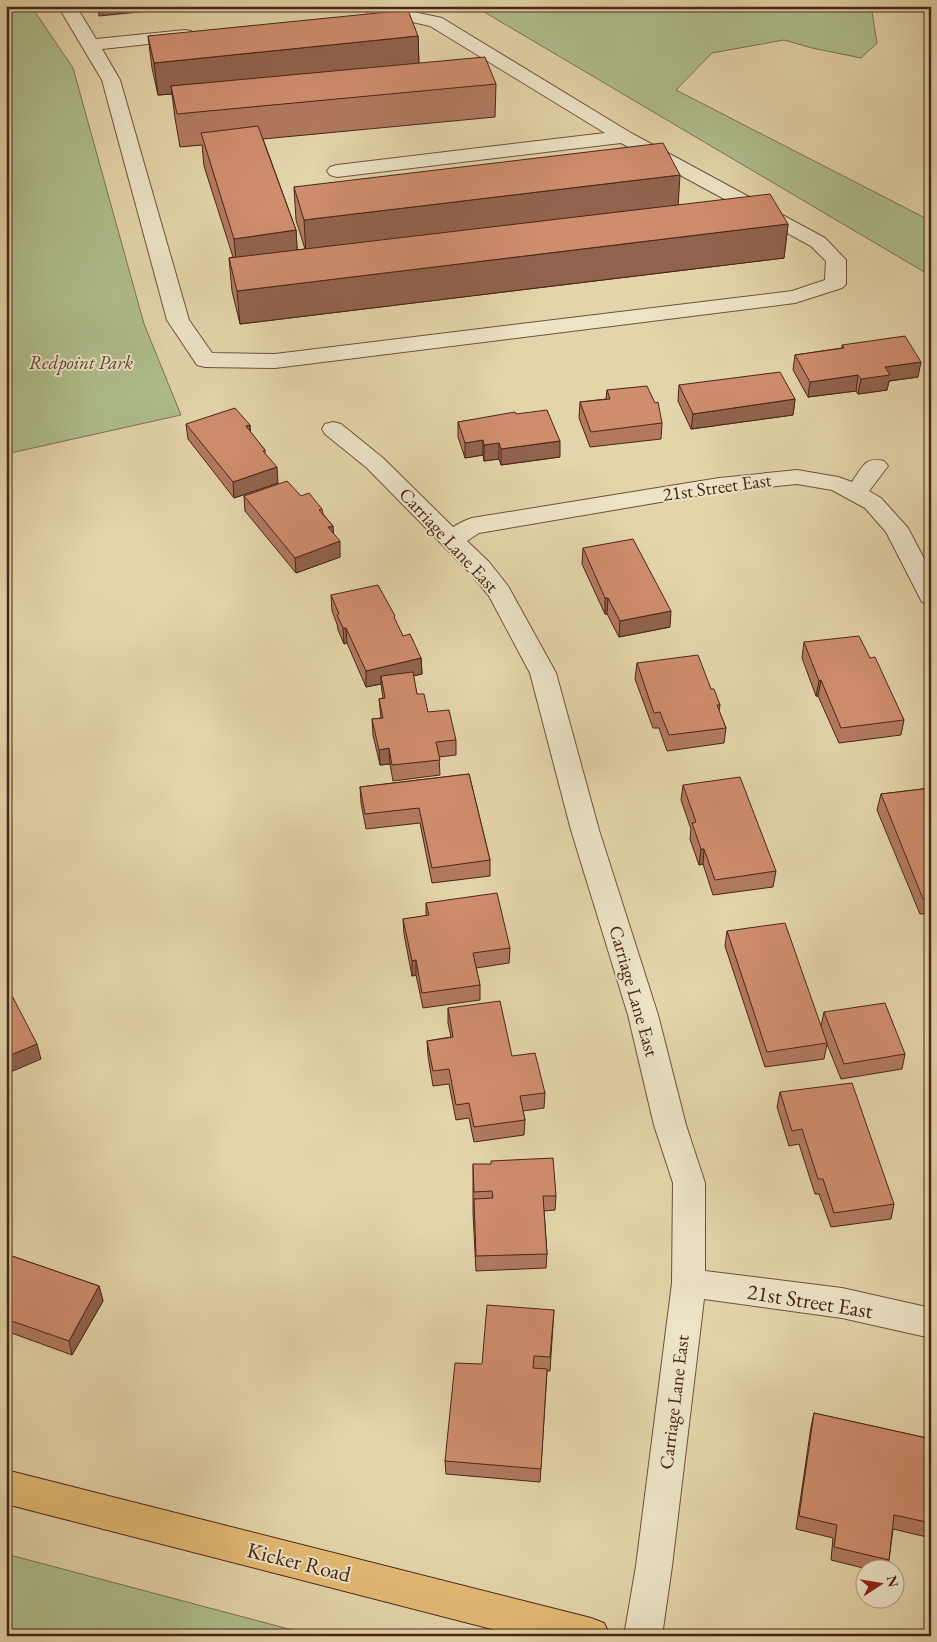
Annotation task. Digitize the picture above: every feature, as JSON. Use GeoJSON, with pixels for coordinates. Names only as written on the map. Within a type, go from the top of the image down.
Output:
{"type":"FeatureCollection","features":[{"type":"Feature","properties":{"kind":"main road","name":"Kicker Road"},"geometry":{"type":"LineString","coordinates":[[6,1487],[591,1636]]}},
{"type":"Feature","properties":{"kind":"street"},"geometry":{"type":"LineString","coordinates":[[67,6],[111,80],[178,320],[205,360],[275,361],[796,297],[835,284],[836,260],[818,242],[624,137],[436,22],[395,13],[356,17]]}},
{"type":"Feature","properties":{"kind":"street"},"geometry":{"type":"LineString","coordinates":[[90,45],[201,33]]}},
{"type":"Feature","properties":{"kind":"street"},"geometry":{"type":"LineString","coordinates":[[337,171],[624,137]]}},
{"type":"Feature","properties":{"kind":"street","name":"Carriage Lane East"},"geometry":{"type":"LineString","coordinates":[[333,429],[375,463],[480,568],[499,592],[543,673],[585,830],[644,1014],[670,1125],[689,1183],[689,1283],[654,1566],[642,1636]]}},
{"type":"Feature","properties":{"kind":"street"},"geometry":{"type":"LineString","coordinates":[[855,494],[876,466]]}},
{"type":"Feature","properties":{"kind":"street","name":"21st Street East"},"geometry":{"type":"LineString","coordinates":[[451,540],[472,526],[729,484],[796,477],[838,484],[873,503],[896,528],[931,596]]}},
{"type":"Feature","properties":{"kind":"street","name":"21st Street East"},"geometry":{"type":"LineString","coordinates":[[689,1283],[842,1303],[931,1323]]}},
{"type":"Feature","properties":{"kind":"green space","name":"Redpoint Park"},"geometry":{"type":"Polygon","coordinates":[[[6,6],[31,6],[73,68],[144,324],[181,415],[6,454],[6,6]]]}},
{"type":"Feature","properties":{"kind":"green space"},"geometry":{"type":"Polygon","coordinates":[[[474,6],[871,6],[877,43],[861,58],[784,40],[712,53],[676,90],[931,221],[931,276],[474,6]]]}},
{"type":"Feature","properties":{"kind":"green space"},"geometry":{"type":"Polygon","coordinates":[[[6,1554],[315,1636],[6,1636],[6,1554]]]}},
{"type":"Feature","properties":{"kind":"building"},"geometry":{"type":"Polygon","coordinates":[[[408,10],[418,36],[154,63],[148,36],[408,10]]]}},
{"type":"Feature","properties":{"kind":"building"},"geometry":{"type":"Polygon","coordinates":[[[485,57],[496,84],[177,114],[171,86],[485,57]]]}},
{"type":"Feature","properties":{"kind":"building"},"geometry":{"type":"Polygon","coordinates":[[[258,126],[296,230],[234,239],[201,133],[258,126]]]}},
{"type":"Feature","properties":{"kind":"building"},"geometry":{"type":"Polygon","coordinates":[[[663,143],[680,175],[304,220],[294,187],[663,143]]]}},
{"type":"Feature","properties":{"kind":"building"},"geometry":{"type":"Polygon","coordinates":[[[770,194],[788,224],[237,291],[229,258],[770,194]]]}},
{"type":"Feature","properties":{"kind":"building"},"geometry":{"type":"Polygon","coordinates":[[[905,336],[921,362],[885,367],[890,375],[861,379],[858,375],[810,382],[795,355],[844,348],[842,345],[905,336]]]}},
{"type":"Feature","properties":{"kind":"building"},"geometry":{"type":"Polygon","coordinates":[[[780,372],[795,399],[693,414],[679,385],[780,372]]]}},
{"type":"Feature","properties":{"kind":"building"},"geometry":{"type":"Polygon","coordinates":[[[647,386],[655,403],[658,402],[662,423],[591,432],[580,402],[610,399],[607,390],[647,386]]]}},
{"type":"Feature","properties":{"kind":"building"},"geometry":{"type":"Polygon","coordinates":[[[235,408],[250,425],[246,426],[265,450],[263,451],[277,467],[233,482],[186,424],[235,408]]]}},
{"type":"Feature","properties":{"kind":"building"},"geometry":{"type":"Polygon","coordinates":[[[547,410],[560,441],[501,449],[499,443],[484,445],[483,440],[465,443],[458,422],[515,412],[516,414],[547,410]]]}},
{"type":"Feature","properties":{"kind":"building"},"geometry":{"type":"Polygon","coordinates":[[[287,481],[301,496],[309,493],[322,509],[319,510],[333,526],[328,527],[340,541],[295,558],[244,496],[287,481]]]}},
{"type":"Feature","properties":{"kind":"building"},"geometry":{"type":"Polygon","coordinates":[[[633,539],[671,611],[620,621],[608,598],[605,598],[583,548],[633,539]]]}},
{"type":"Feature","properties":{"kind":"building"},"geometry":{"type":"Polygon","coordinates":[[[378,585],[395,616],[403,636],[410,634],[421,658],[366,671],[346,628],[343,628],[337,615],[339,614],[331,595],[378,585]]]}},
{"type":"Feature","properties":{"kind":"building"},"geometry":{"type":"Polygon","coordinates":[[[859,636],[870,658],[875,657],[904,720],[841,728],[821,680],[819,681],[804,642],[859,636]]]}},
{"type":"Feature","properties":{"kind":"building"},"geometry":{"type":"Polygon","coordinates":[[[698,655],[711,689],[714,689],[720,705],[717,705],[726,728],[669,735],[660,712],[654,713],[637,663],[698,655]]]}},
{"type":"Feature","properties":{"kind":"building"},"geometry":{"type":"Polygon","coordinates":[[[413,672],[417,694],[424,694],[428,712],[449,710],[456,740],[436,742],[440,760],[392,765],[389,748],[379,750],[372,719],[383,718],[379,699],[385,698],[381,676],[413,672]]]}},
{"type":"Feature","properties":{"kind":"building"},"geometry":{"type":"Polygon","coordinates":[[[469,774],[490,860],[432,868],[419,808],[365,814],[360,787],[469,774]]]}},
{"type":"Feature","properties":{"kind":"building"},"geometry":{"type":"Polygon","coordinates":[[[740,777],[776,871],[715,880],[692,823],[696,822],[683,785],[740,777]]]}},
{"type":"Feature","properties":{"kind":"building"},"geometry":{"type":"Polygon","coordinates":[[[931,788],[931,898],[923,899],[881,794],[931,788]]]}},
{"type":"Feature","properties":{"kind":"building"},"geometry":{"type":"Polygon","coordinates":[[[497,893],[510,948],[473,953],[480,985],[422,993],[416,960],[412,961],[403,919],[429,915],[426,903],[497,893]]]}},
{"type":"Feature","properties":{"kind":"building"},"geometry":{"type":"Polygon","coordinates":[[[785,923],[827,1043],[767,1052],[727,931],[785,923]]]}},
{"type":"Feature","properties":{"kind":"building"},"geometry":{"type":"Polygon","coordinates":[[[6,984],[37,1044],[6,1057],[6,984]]]}},
{"type":"Feature","properties":{"kind":"building"},"geometry":{"type":"Polygon","coordinates":[[[500,1001],[512,1056],[535,1053],[545,1093],[520,1096],[525,1120],[474,1127],[469,1103],[456,1105],[449,1069],[433,1071],[427,1041],[453,1037],[448,1008],[500,1001]]]}},
{"type":"Feature","properties":{"kind":"building"},"geometry":{"type":"Polygon","coordinates":[[[885,1003],[905,1054],[844,1064],[824,1012],[885,1003]]]}},
{"type":"Feature","properties":{"kind":"building"},"geometry":{"type":"Polygon","coordinates":[[[852,1083],[894,1204],[834,1213],[823,1179],[818,1179],[802,1129],[792,1131],[780,1092],[852,1083]]]}},
{"type":"Feature","properties":{"kind":"building"},"geometry":{"type":"Polygon","coordinates":[[[553,1158],[556,1196],[543,1196],[547,1254],[476,1256],[474,1199],[493,1198],[492,1191],[474,1192],[473,1164],[491,1164],[491,1161],[553,1158]]]}},
{"type":"Feature","properties":{"kind":"building"},"geometry":{"type":"Polygon","coordinates":[[[6,1254],[99,1286],[69,1341],[6,1319],[6,1254]]]}},
{"type":"Feature","properties":{"kind":"building"},"geometry":{"type":"Polygon","coordinates":[[[487,1305],[554,1310],[550,1357],[534,1356],[533,1368],[547,1369],[541,1469],[445,1461],[455,1363],[482,1364],[487,1305]]]}},
{"type":"Feature","properties":{"kind":"building"},"geometry":{"type":"Polygon","coordinates":[[[814,1413],[931,1439],[931,1523],[894,1515],[889,1560],[834,1547],[837,1525],[799,1516],[814,1413]]]}}]}
